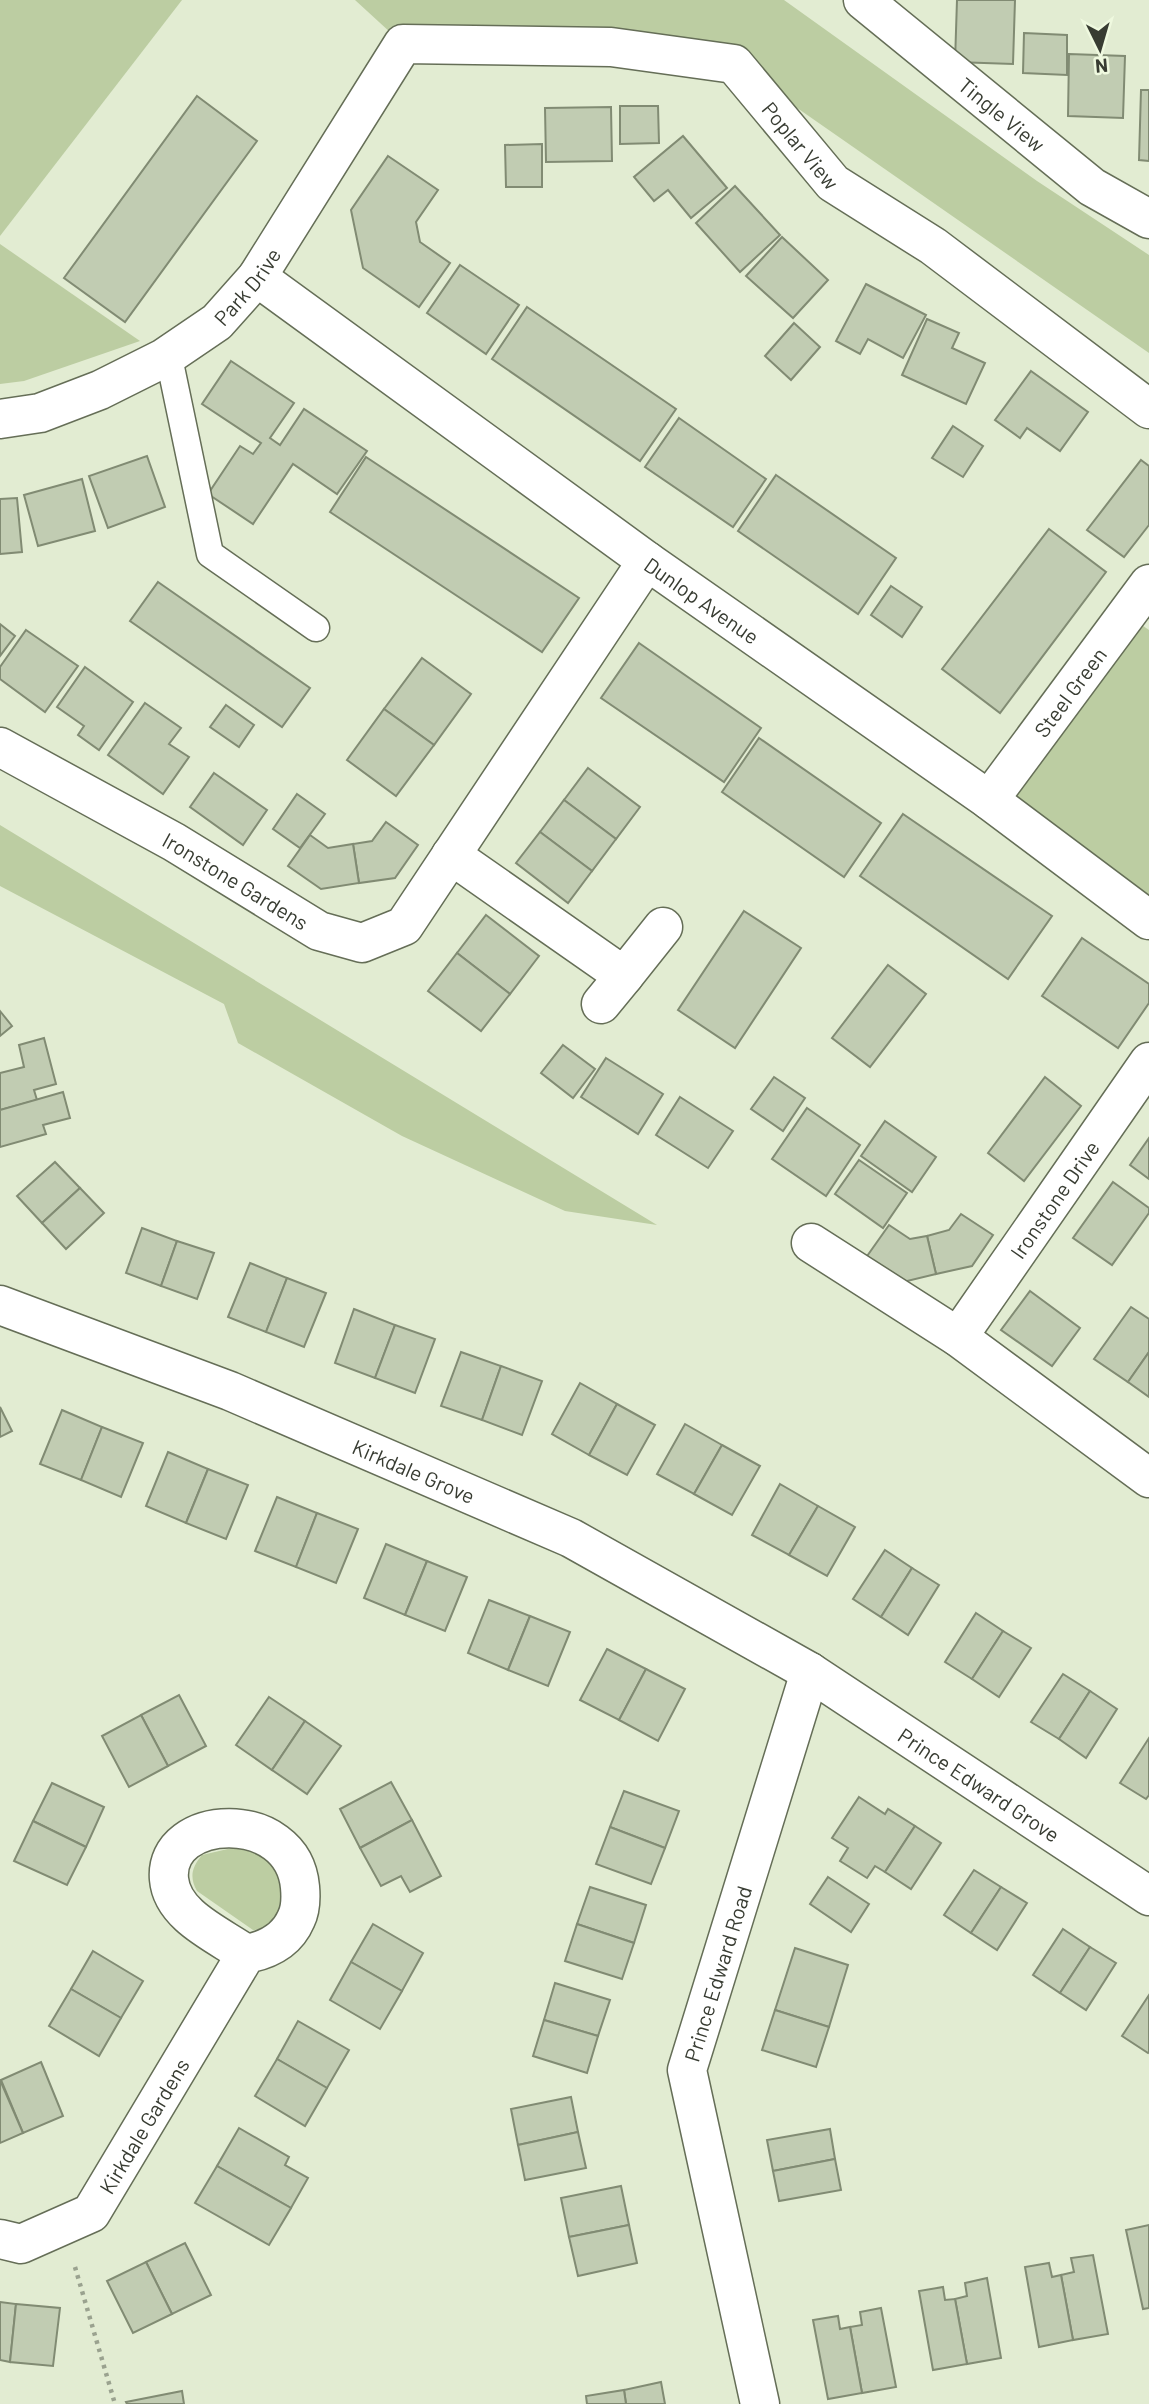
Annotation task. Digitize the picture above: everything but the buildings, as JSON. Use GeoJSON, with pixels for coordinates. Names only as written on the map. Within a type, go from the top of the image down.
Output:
{"type":"FeatureCollection","features":[{"type":"Feature","properties":{"kind":"street","name":"Tingle View"},"geometry":{"type":"LineString","coordinates":[[863,0],[1092,187],[1149,219]]}},
{"type":"Feature","properties":{"kind":"street","name":"Park Drive"},"geometry":{"type":"LineString","coordinates":[[0,419],[40,413],[100,390],[164,358],[217,322],[257,277],[403,44]]}},
{"type":"Feature","properties":{"kind":"street","name":"Poplar View"},"geometry":{"type":"LineString","coordinates":[[403,44],[611,47],[734,64],[833,183],[933,246],[1149,409]]}},
{"type":"Feature","properties":{"kind":"street","name":"Dunlop Avenue"},"geometry":{"type":"LineString","coordinates":[[257,277],[648,561],[989,800],[1149,920]]}},
{"type":"Feature","properties":{"kind":"street","name":"Ironstone Gardens"},"geometry":{"type":"LineString","coordinates":[[0,747],[174,842],[319,931],[362,943],[404,926],[648,561]]}},
{"type":"Feature","properties":{"kind":"street","name":"Steel Green"},"geometry":{"type":"LineString","coordinates":[[989,800],[1149,584]]}},
{"type":"Feature","properties":{"kind":"street"},"geometry":{"type":"LineString","coordinates":[[451,855],[612,990],[663,927]]}},
{"type":"Feature","properties":{"kind":"street","name":"Ironstone Drive"},"geometry":{"type":"LineString","coordinates":[[958,1338],[1149,1062]]}},
{"type":"Feature","properties":{"kind":"street"},"geometry":{"type":"LineString","coordinates":[[811,1243],[958,1338],[1149,1478]]}},
{"type":"Feature","properties":{"kind":"street","name":"Kirkdale Grove"},"geometry":{"type":"LineString","coordinates":[[0,1305],[230,1391],[571,1538],[810,1672]]}},
{"type":"Feature","properties":{"kind":"street","name":"Prince Edward Grove"},"geometry":{"type":"LineString","coordinates":[[810,1672],[1149,1896]]}},
{"type":"Feature","properties":{"kind":"street","name":"Prince Edward Road"},"geometry":{"type":"LineString","coordinates":[[760,2404],[687,2070],[810,1672]]}},
{"type":"Feature","properties":{"kind":"street","name":"Kirkdale Gardens"},"geometry":{"type":"LineString","coordinates":[[0,2239],[21,2244],[92,2213],[246,1954]]}},
{"type":"Feature","properties":{"kind":"lane"},"geometry":{"type":"LineString","coordinates":[[168,353],[210,554],[316,628]]}},
{"type":"Feature","properties":{"kind":"path"},"geometry":{"type":"LineString","coordinates":[[62,2226],[115,2404]]}},
{"type":"Feature","properties":{"kind":"green space"},"geometry":{"type":"Polygon","coordinates":[[[0,0],[182,0],[0,236],[0,0]]]}},
{"type":"Feature","properties":{"kind":"green space"},"geometry":{"type":"Polygon","coordinates":[[[355,0],[784,0],[1037,181],[1149,255],[1149,353],[734,64],[403,44],[355,0]]]}},
{"type":"Feature","properties":{"kind":"green space"},"geometry":{"type":"Polygon","coordinates":[[[0,244],[140,341],[24,381],[0,384],[0,244]]]}},
{"type":"Feature","properties":{"kind":"green space"},"geometry":{"type":"Polygon","coordinates":[[[1127,615],[1149,630],[1149,920],[989,800],[1127,615]]]}},
{"type":"Feature","properties":{"kind":"green space"},"geometry":{"type":"Polygon","coordinates":[[[0,825],[657,1225],[565,1211],[402,1136],[238,1043],[224,1004],[0,886],[0,825]]]}},
{"type":"Feature","properties":{"kind":"green space"},"geometry":{"type":"Polygon","coordinates":[[[232,1848],[260,1855],[274,1869],[281,1891],[280,1902],[278,1913],[264,1928],[253,1930],[197,1891],[193,1881],[193,1872],[202,1855],[232,1848]]]}}]}
